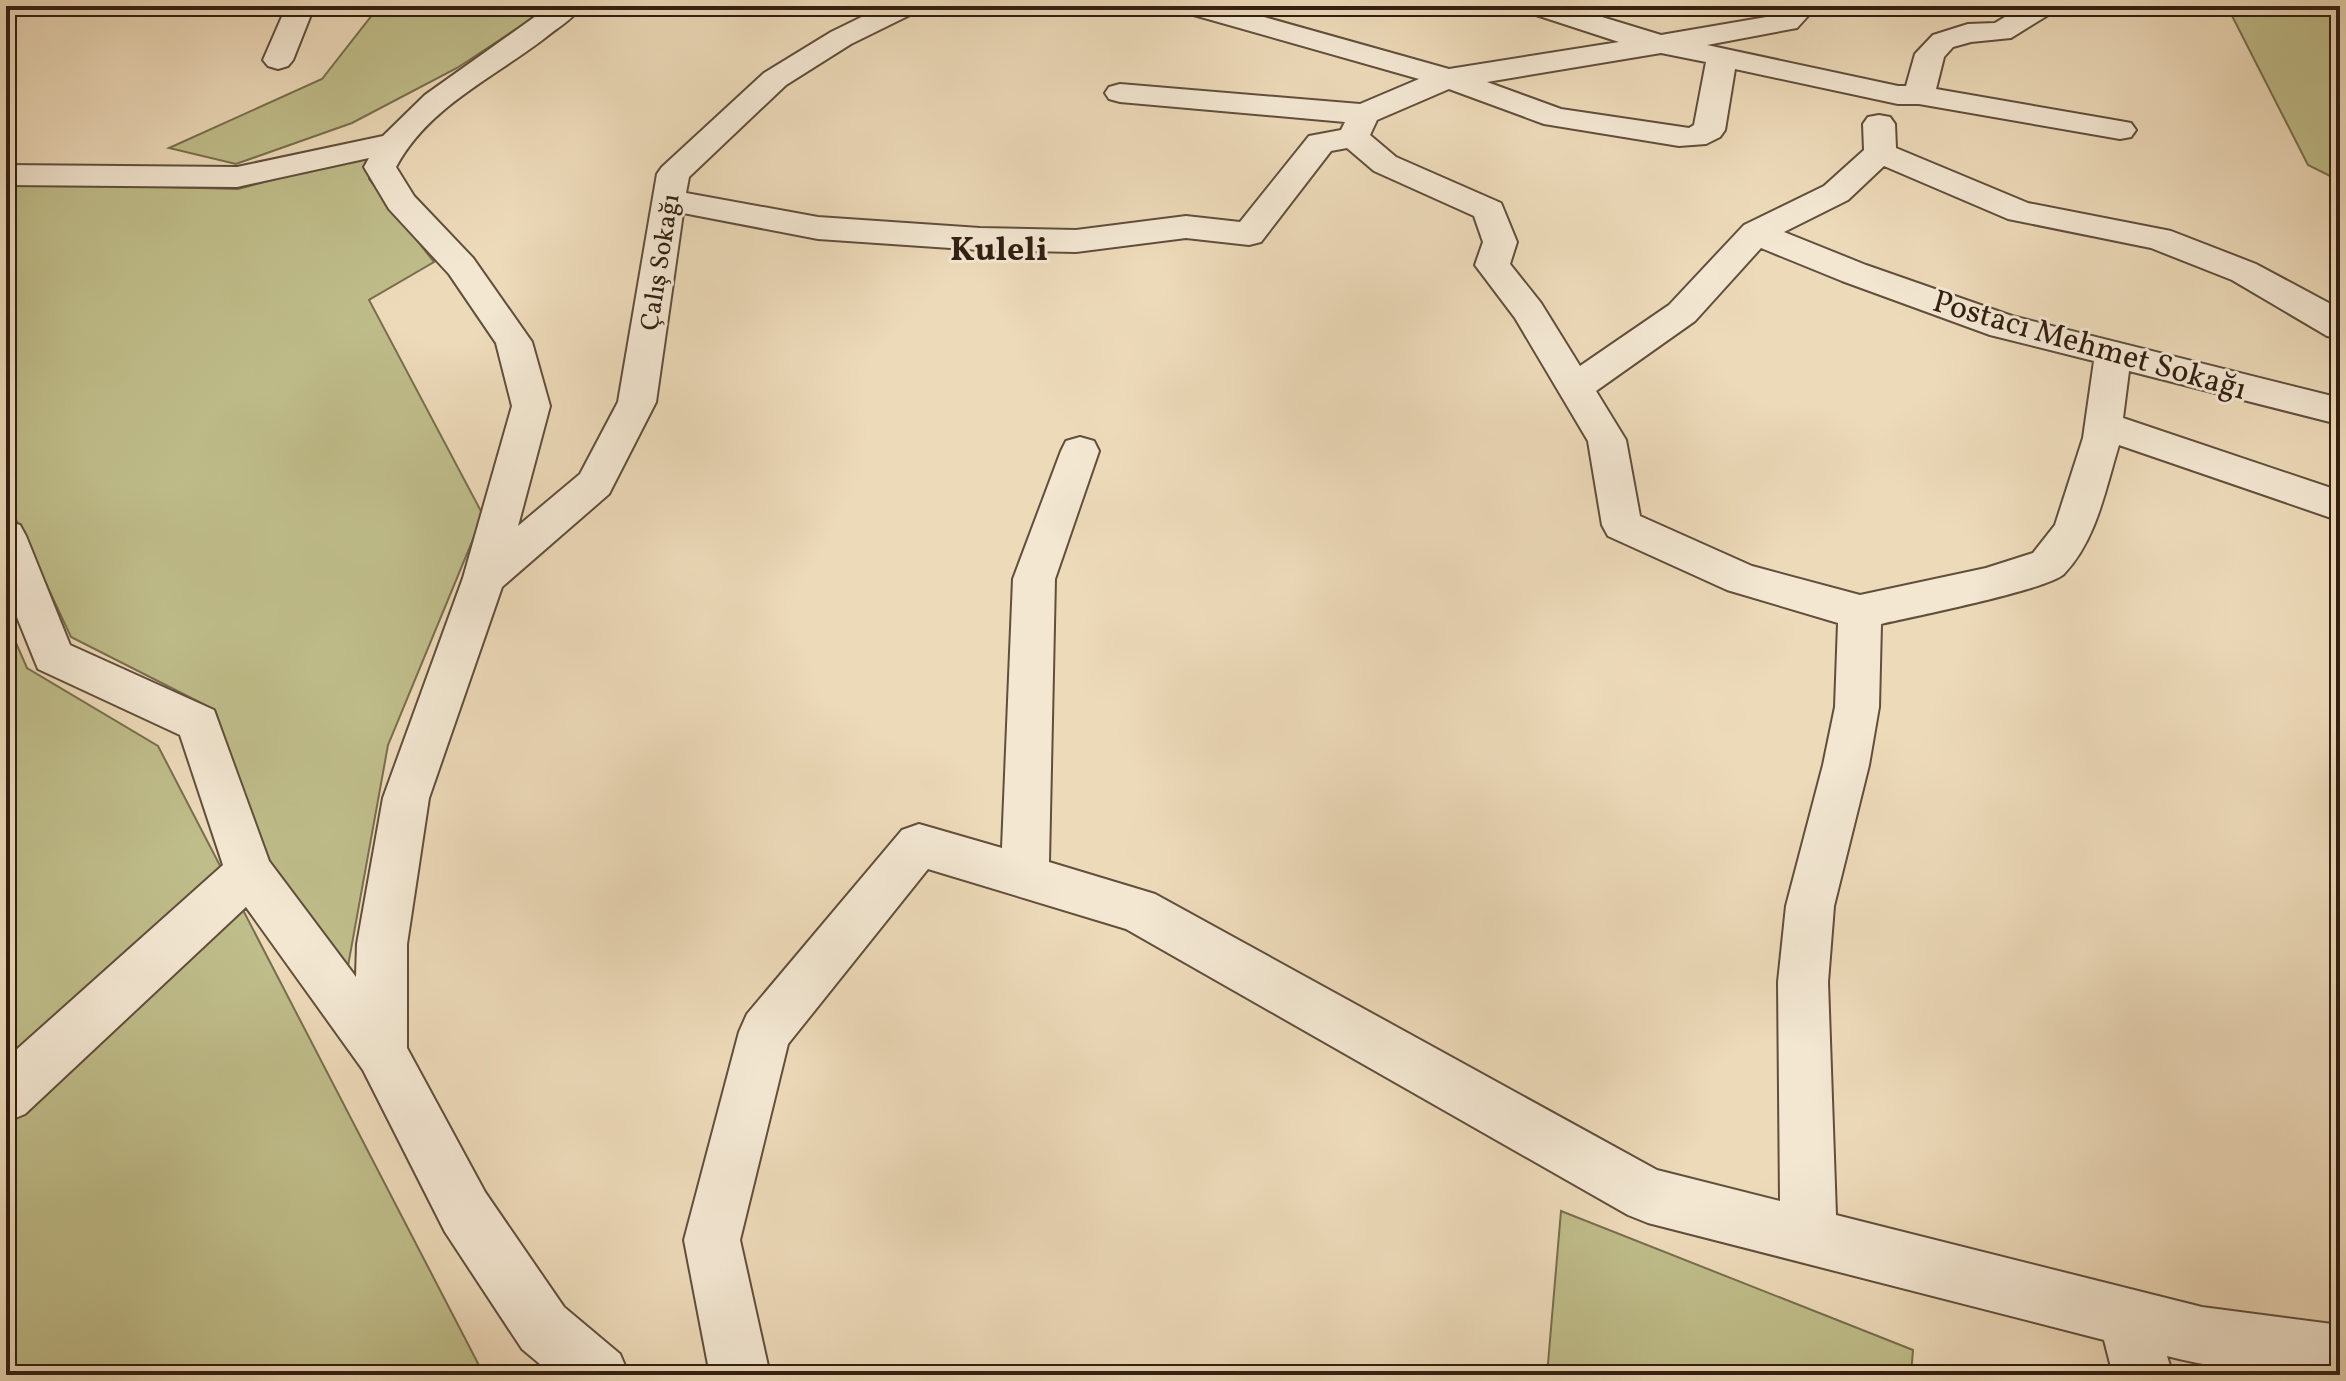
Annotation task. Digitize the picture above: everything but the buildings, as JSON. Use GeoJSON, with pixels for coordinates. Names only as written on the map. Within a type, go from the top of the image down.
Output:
{"type":"FeatureCollection","features":[{"type":"Feature","properties":{"kind":"street"},"geometry":{"type":"LineString","coordinates":[[278,60],[298,12],[295,6]]}},
{"type":"Feature","properties":{"kind":"street"},"geometry":{"type":"LineString","coordinates":[[381,1052],[382,944],[406,798],[484,578],[531,406],[514,342],[461,266],[401,202],[380,167],[390,144],[445,92],[507,53],[568,6]]}},
{"type":"Feature","properties":{"kind":"street","name":"Çalış Sokağı"},"geometry":{"type":"LineString","coordinates":[[484,578],[595,484],[637,402],[673,174],[775,79],[841,38],[906,6]]}},
{"type":"Feature","properties":{"kind":"street"},"geometry":{"type":"LineString","coordinates":[[1193,6],[1448,78],[1555,117],[1695,137],[1709,130],[1722,57]]}},
{"type":"Feature","properties":{"kind":"street"},"geometry":{"type":"LineString","coordinates":[[1537,6],[1661,43],[1722,57],[1878,90],[2120,130]]}},
{"type":"Feature","properties":{"kind":"street"},"geometry":{"type":"LineString","coordinates":[[669,200],[818,228],[965,238],[1076,241],[1186,227],[1249,234],[1320,143],[1448,78],[1787,22],[1803,6]]}},
{"type":"Feature","properties":{"kind":"street"},"geometry":{"type":"LineString","coordinates":[[1919,95],[1930,54],[1943,41],[1968,33],[2001,32],[2043,6]]}},
{"type":"Feature","properties":{"kind":"street"},"geometry":{"type":"LineString","coordinates":[[1574,388],[1682,313],[1756,233],[1836,193],[1880,153],[1878,90]]}},
{"type":"Feature","properties":{"kind":"street"},"geometry":{"type":"LineString","coordinates":[[1120,93],[1358,126],[1385,164],[1489,210],[1500,242],[1492,265],[1528,311],[1607,440],[1622,525],[1742,579],[1860,612],[1986,584],[2047,565],[2073,530],[2104,426],[2113,353]]}},
{"type":"Feature","properties":{"kind":"street"},"geometry":{"type":"LineString","coordinates":[[6,175],[237,177],[390,144]]}},
{"type":"Feature","properties":{"kind":"street"},"geometry":{"type":"LineString","coordinates":[[1880,153],[2020,212],[2159,239],[2244,272],[2340,327]]}},
{"type":"Feature","properties":{"kind":"street","name":"Postacı Mehmet Sokağı"},"geometry":{"type":"LineString","coordinates":[[1756,233],[1854,273],[2003,326],[2338,411]]}},
{"type":"Feature","properties":{"kind":"street"},"geometry":{"type":"LineString","coordinates":[[2104,426],[2340,506]]}},
{"type":"Feature","properties":{"kind":"street"},"geometry":{"type":"LineString","coordinates":[[1025,876],[1034,579],[1080,451]]}},
{"type":"Feature","properties":{"kind":"street"},"geometry":{"type":"LineString","coordinates":[[6,536],[53,657],[198,723],[249,872],[381,1052],[474,1225],[543,1328],[599,1375]]}},
{"type":"Feature","properties":{"kind":"street"},"geometry":{"type":"LineString","coordinates":[[1809,1236],[1803,982],[1810,906],[1846,765],[1857,707],[1860,612]]}},
{"type":"Feature","properties":{"kind":"street"},"geometry":{"type":"LineString","coordinates":[[740,1375],[712,1240],[765,1032],[919,845],[1138,910],[1648,1195],[2202,1336],[2340,1355]]}},
{"type":"Feature","properties":{"kind":"street"},"geometry":{"type":"LineString","coordinates":[[6,1095],[249,872]]}},
{"type":"Feature","properties":{"kind":"street"},"geometry":{"type":"LineString","coordinates":[[2127,1317],[2143,1375]]}},
{"type":"Feature","properties":{"kind":"shaded area"},"geometry":{"type":"Polygon","coordinates":[[[362,6],[538,6],[542,12],[457,68],[352,123],[236,164],[169,148],[322,79],[372,15],[362,6]]]}},
{"type":"Feature","properties":{"kind":"shaded area"},"geometry":{"type":"Polygon","coordinates":[[[2227,6],[2340,6],[2340,181],[2308,165],[2227,6]]]}},
{"type":"Feature","properties":{"kind":"shaded area"},"geometry":{"type":"Polygon","coordinates":[[[374,153],[369,179],[434,262],[369,300],[483,515],[388,745],[348,966],[267,864],[215,710],[71,637],[6,498],[6,183],[238,189],[374,153]]]}},
{"type":"Feature","properties":{"kind":"shaded area"},"geometry":{"type":"Polygon","coordinates":[[[6,620],[27,668],[158,746],[484,1375],[6,1375],[6,620]]]}},
{"type":"Feature","properties":{"kind":"shaded area"},"geometry":{"type":"Polygon","coordinates":[[[1561,1211],[1913,1350],[1911,1375],[1547,1375],[1561,1211]]]}},
{"type":"Feature","properties":{"kind":"district","name":"Kuleli"},"geometry":{"type":"Point","coordinates":[999,248]}}]}
